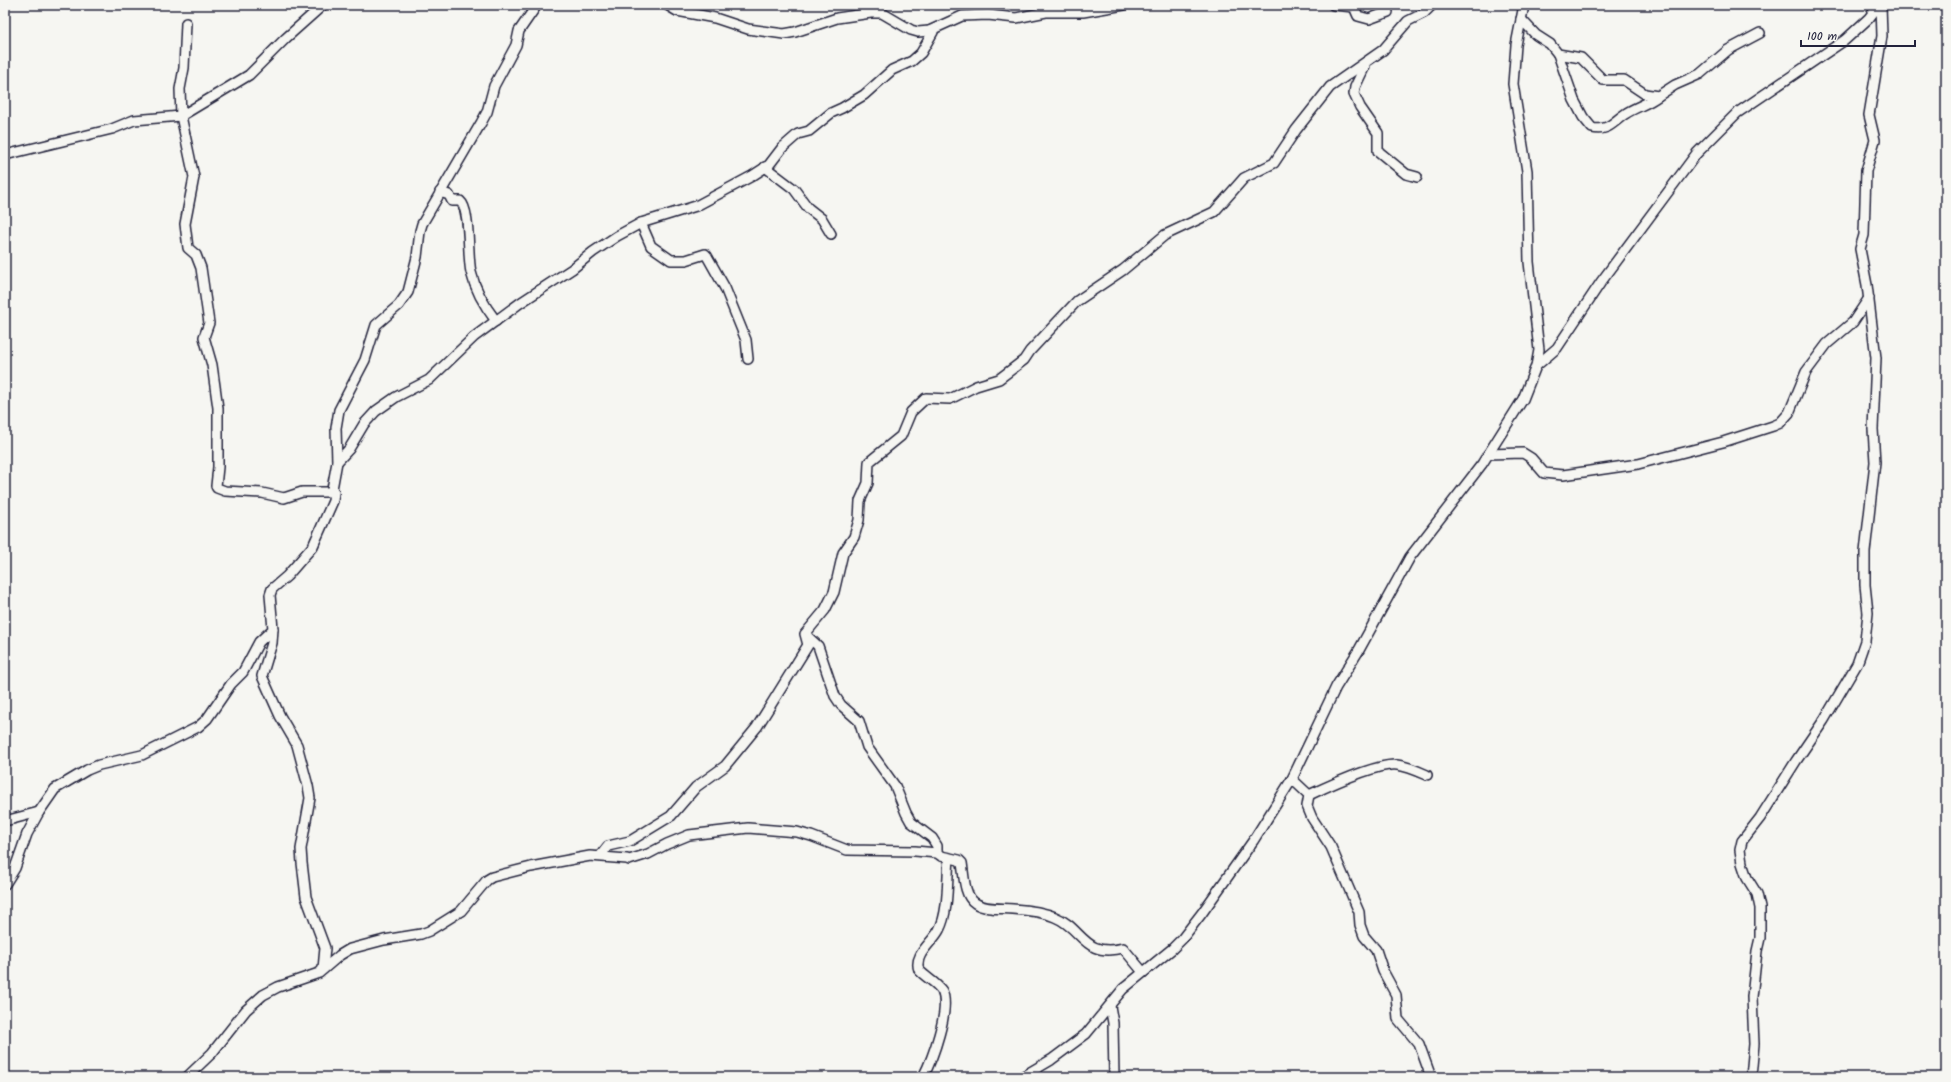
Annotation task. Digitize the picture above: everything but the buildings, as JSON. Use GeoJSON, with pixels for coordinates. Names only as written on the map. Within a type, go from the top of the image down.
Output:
{"type":"FeatureCollection","features":[{"type":"Feature","properties":{"kind":"street"},"geometry":{"type":"LineString","coordinates":[[5,155],[112,129],[134,120],[181,116],[249,75],[286,38],[323,5]]}},
{"type":"Feature","properties":{"kind":"street"},"geometry":{"type":"LineString","coordinates":[[323,969],[325,948],[306,897],[302,863],[301,849],[310,798],[308,786],[297,744],[280,716],[262,676],[272,643],[273,629],[270,595],[272,589],[287,576],[313,546],[333,500],[334,492],[332,489],[337,462],[336,428],[339,410],[365,360],[376,325],[399,305],[408,292],[417,257],[420,231],[427,215],[440,196],[440,192],[487,112],[494,86],[516,45],[520,32],[537,5]]}},
{"type":"Feature","properties":{"kind":"street"},"geometry":{"type":"LineString","coordinates":[[667,5],[677,11],[715,18],[748,29],[768,33],[784,34],[795,32],[837,18],[871,13],[882,13],[918,32],[929,31],[949,20],[968,16],[988,15],[1016,18],[1046,12],[1083,12],[1110,9],[1124,5]]}},
{"type":"Feature","properties":{"kind":"street"},"geometry":{"type":"LineString","coordinates":[[1333,5],[1354,7],[1358,16],[1369,19],[1388,12]]}},
{"type":"Feature","properties":{"kind":"street"},"geometry":{"type":"LineString","coordinates":[[805,634],[825,610],[834,592],[843,553],[854,536],[859,520],[860,501],[868,482],[869,462],[901,436],[909,415],[915,408],[926,398],[950,399],[976,386],[1002,377],[1024,360],[1030,351],[1077,301],[1123,270],[1165,235],[1214,212],[1244,178],[1274,163],[1296,130],[1325,93],[1387,45],[1408,21],[1424,13],[1432,5]]}},
{"type":"Feature","properties":{"kind":"street"},"geometry":{"type":"LineString","coordinates":[[1022,1077],[1078,1041],[1086,1034],[1123,989],[1182,939],[1253,841],[1292,779],[1336,686],[1359,650],[1410,557],[1488,454],[1523,399],[1536,366],[1539,343],[1529,262],[1528,182],[1514,84],[1516,45],[1524,5]]}},
{"type":"Feature","properties":{"kind":"street"},"geometry":{"type":"LineString","coordinates":[[1536,366],[1557,348],[1601,282],[1696,153],[1737,113],[1845,40],[1869,18],[1880,5]]}},
{"type":"Feature","properties":{"kind":"street"},"geometry":{"type":"LineString","coordinates":[[1750,1077],[1754,1044],[1752,997],[1757,951],[1760,938],[1760,908],[1757,894],[1747,878],[1742,863],[1740,850],[1742,841],[1760,818],[1796,760],[1824,720],[1857,664],[1865,641],[1868,614],[1865,552],[1875,462],[1873,429],[1876,358],[1869,298],[1860,249],[1864,235],[1866,171],[1875,140],[1869,116],[1882,42],[1880,5]]}},
{"type":"Feature","properties":{"kind":"street"},"geometry":{"type":"LineString","coordinates":[[1521,19],[1536,35],[1550,44],[1558,54],[1574,100],[1583,117],[1592,128],[1597,130],[1617,122],[1625,114],[1650,102],[1675,85],[1700,74],[1728,50],[1760,33]]}},
{"type":"Feature","properties":{"kind":"street"},"geometry":{"type":"LineString","coordinates":[[186,23],[184,68],[180,89],[181,116],[194,177],[185,224],[188,248],[196,255],[201,268],[209,323],[204,337],[212,365],[217,402],[218,467],[216,486],[225,491],[262,493],[284,498],[302,492],[334,492]]}},
{"type":"Feature","properties":{"kind":"street"},"geometry":{"type":"LineString","coordinates":[[337,462],[349,449],[364,424],[376,411],[396,397],[429,380],[469,342],[496,321],[617,236],[641,223],[696,206],[765,167],[798,134],[809,131],[831,113],[860,98],[892,70],[912,61],[921,53],[932,32],[929,31]]}},
{"type":"Feature","properties":{"kind":"street"},"geometry":{"type":"LineString","coordinates":[[1558,54],[1581,58],[1603,80],[1624,80],[1645,94],[1658,96]]}},
{"type":"Feature","properties":{"kind":"street"},"geometry":{"type":"LineString","coordinates":[[1367,61],[1355,87],[1356,100],[1378,133],[1378,151],[1406,174],[1417,177]]}},
{"type":"Feature","properties":{"kind":"street"},"geometry":{"type":"LineString","coordinates":[[765,167],[794,189],[808,208],[822,219],[831,234]]}},
{"type":"Feature","properties":{"kind":"street"},"geometry":{"type":"LineString","coordinates":[[440,192],[450,195],[452,201],[460,200],[465,208],[468,253],[471,272],[477,288],[496,321]]}},
{"type":"Feature","properties":{"kind":"street"},"geometry":{"type":"LineString","coordinates":[[641,223],[650,246],[671,260],[677,262],[705,254],[707,256],[726,288],[746,340],[748,359]]}},
{"type":"Feature","properties":{"kind":"street"},"geometry":{"type":"LineString","coordinates":[[1488,454],[1524,453],[1544,472],[1563,475],[1628,466],[1658,460],[1773,426],[1780,423],[1789,412],[1806,372],[1827,344],[1853,322],[1869,298]]}},
{"type":"Feature","properties":{"kind":"street"},"geometry":{"type":"LineString","coordinates":[[5,884],[15,868],[27,834],[39,812],[61,784],[99,765],[133,758],[147,753],[198,727],[207,719],[231,684],[243,672],[259,642],[273,629]]}},
{"type":"Feature","properties":{"kind":"street"},"geometry":{"type":"LineString","coordinates":[[805,634],[818,646],[835,696],[840,705],[859,721],[867,747],[895,786],[906,813],[914,825],[932,838],[937,846],[937,853]]}},
{"type":"Feature","properties":{"kind":"street"},"geometry":{"type":"LineString","coordinates":[[600,856],[608,846],[630,840],[671,816],[696,787],[725,766],[757,727],[781,691],[808,645],[805,634]]}},
{"type":"Feature","properties":{"kind":"street"},"geometry":{"type":"LineString","coordinates":[[1309,795],[1336,782],[1385,766],[1398,765],[1427,775]]}},
{"type":"Feature","properties":{"kind":"street"},"geometry":{"type":"LineString","coordinates":[[1292,779],[1309,795]]}},
{"type":"Feature","properties":{"kind":"street"},"geometry":{"type":"LineString","coordinates":[[1309,795],[1308,806],[1312,818],[1331,847],[1360,912],[1362,930],[1376,950],[1383,971],[1396,995],[1398,1019],[1419,1044],[1431,1077]]}},
{"type":"Feature","properties":{"kind":"street"},"geometry":{"type":"LineString","coordinates":[[5,821],[39,812]]}},
{"type":"Feature","properties":{"kind":"street"},"geometry":{"type":"LineString","coordinates":[[187,1077],[212,1053],[246,1010],[263,995],[323,969],[350,949],[384,940],[421,934],[429,931],[461,911],[487,880],[492,877],[531,867],[600,856],[630,860],[648,854],[689,835],[748,828],[797,832],[847,850],[904,850],[937,853],[941,856],[959,860],[962,863],[970,898],[976,904],[989,908],[1025,910],[1055,917],[1067,924],[1089,945],[1110,951],[1123,948],[1142,972]]}},
{"type":"Feature","properties":{"kind":"street"},"geometry":{"type":"LineString","coordinates":[[922,1077],[928,1068],[936,1043],[943,1014],[944,998],[939,987],[919,970],[918,962],[921,955],[937,934],[943,920],[949,858]]}},
{"type":"Feature","properties":{"kind":"street"},"geometry":{"type":"LineString","coordinates":[[1110,1006],[1113,1024],[1114,1077]]}}]}
